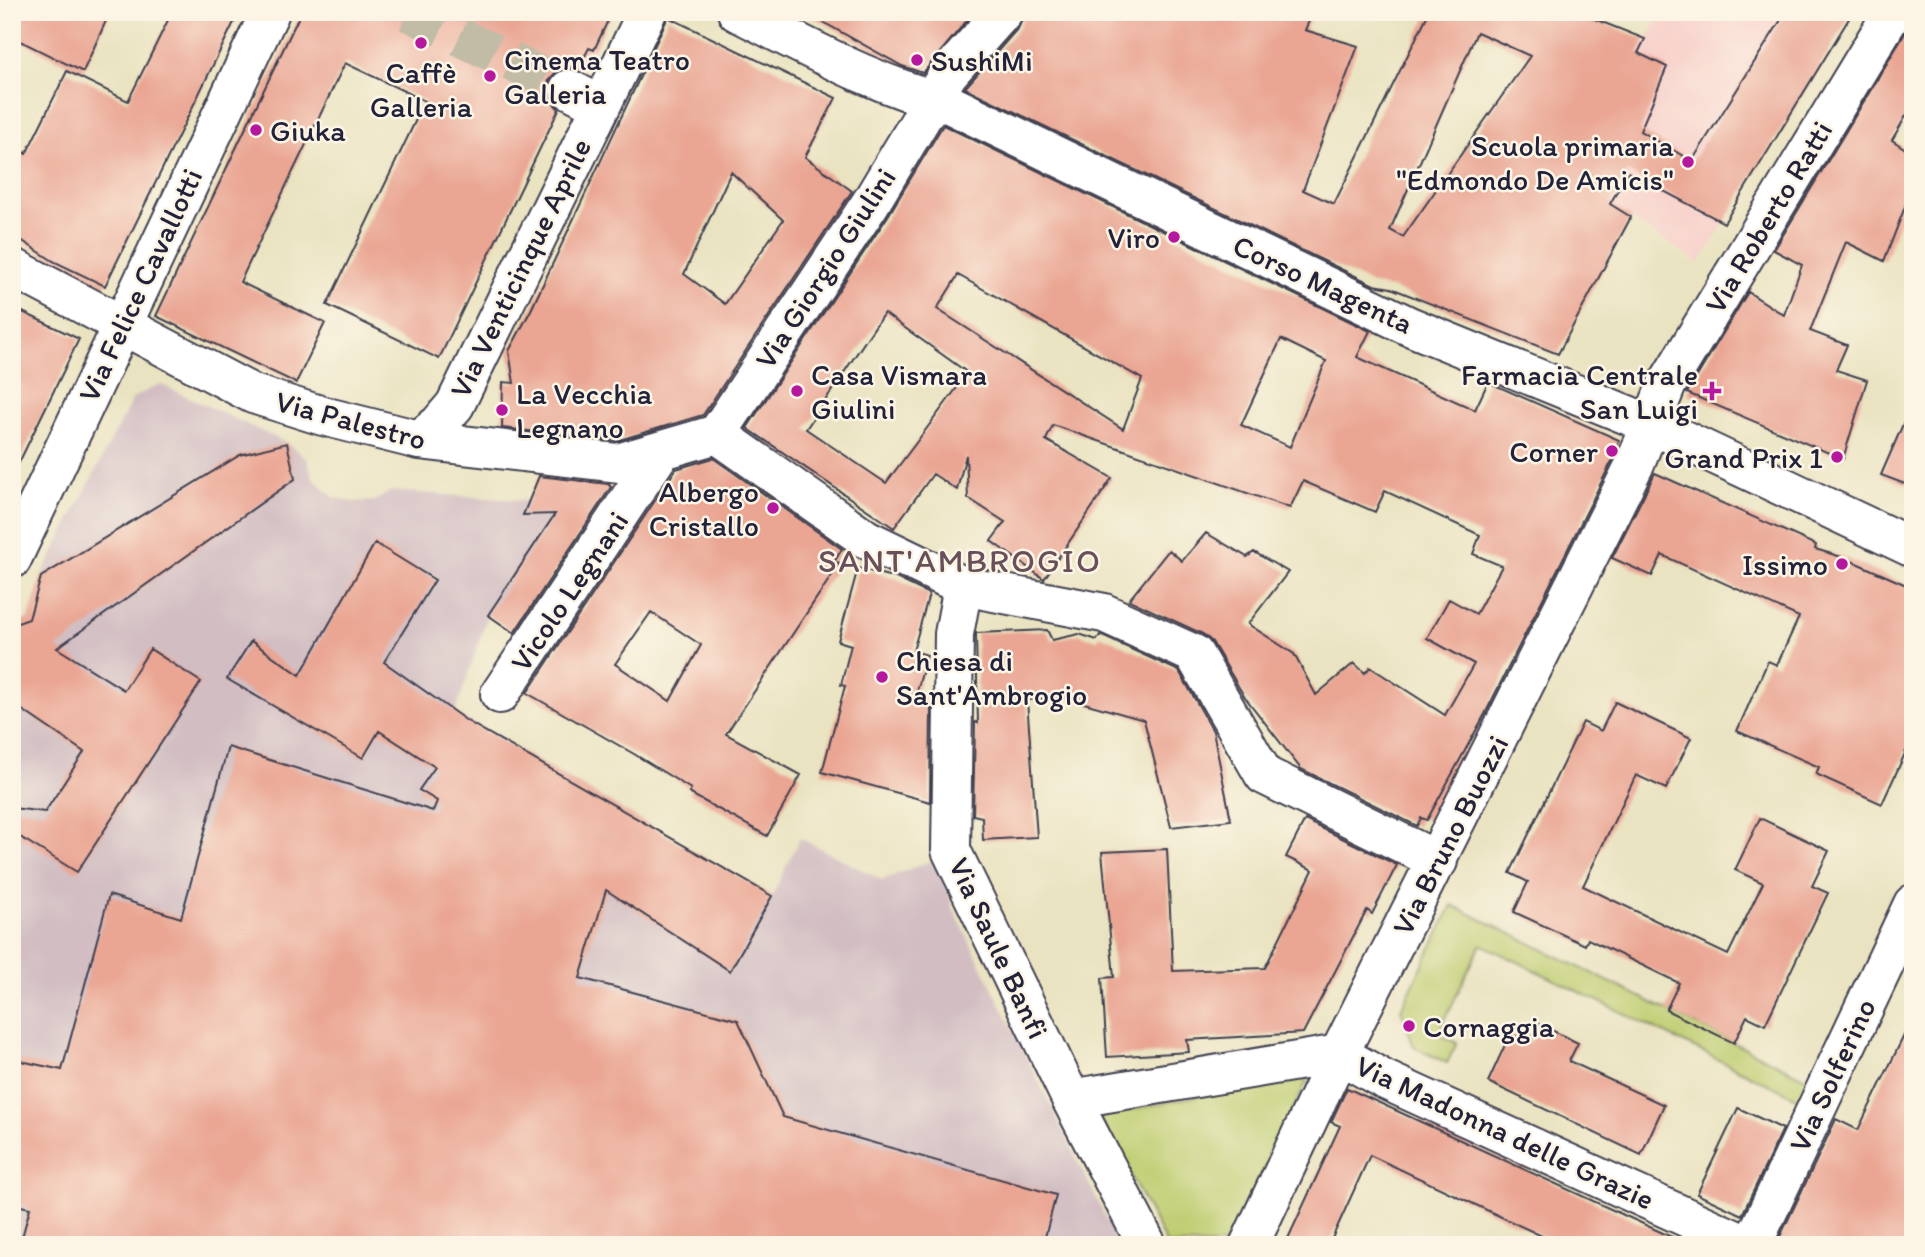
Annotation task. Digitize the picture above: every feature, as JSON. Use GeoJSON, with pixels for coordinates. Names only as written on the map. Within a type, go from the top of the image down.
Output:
{"type":"FeatureCollection","features":[{"type":"Feature","properties":{"kind":"street","name":"Via Felice Cavallotti"},"geometry":{"type":"LineString","coordinates":[[12,559],[120,325],[270,12]]}},
{"type":"Feature","properties":{"kind":"street","name":"Via Venticinque Aprile"},"geometry":{"type":"LineString","coordinates":[[419,440],[439,424],[455,405],[584,97],[647,12]]}},
{"type":"Feature","properties":{"kind":"street","name":"Corso Magenta"},"geometry":{"type":"LineString","coordinates":[[737,12],[850,68],[949,104],[1409,326],[1652,425],[1913,548]]}},
{"type":"Feature","properties":{"kind":"street","name":"Via Giorgio Giulini"},"geometry":{"type":"LineString","coordinates":[[717,434],[870,204],[948,74],[1003,12]]}},
{"type":"Feature","properties":{"kind":"street","name":"Via Roberto Ratti"},"geometry":{"type":"LineString","coordinates":[[1652,425],[1667,384],[1893,12]]}},
{"type":"Feature","properties":{"kind":"street","name":"Via Palestro"},"geometry":{"type":"LineString","coordinates":[[12,267],[253,394],[323,416],[419,440],[618,463],[660,453],[717,434]]}},
{"type":"Feature","properties":{"kind":"street","name":"Via Bruno Buozzi"},"geometry":{"type":"LineString","coordinates":[[1249,1245],[1339,1054],[1438,861],[1634,467],[1652,425]]}},
{"type":"Feature","properties":{"kind":"street"},"geometry":{"type":"LineString","coordinates":[[717,434],[866,539],[962,586],[1104,613],[1194,654],[1264,775],[1438,861]]}},
{"type":"Feature","properties":{"kind":"street","name":"Vicolo Legnani"},"geometry":{"type":"LineString","coordinates":[[500,694],[660,453]]}},
{"type":"Feature","properties":{"kind":"street","name":"Via Saule Banfi"},"geometry":{"type":"LineString","coordinates":[[962,586],[954,634],[951,850],[1071,1099],[1147,1245]]}},
{"type":"Feature","properties":{"kind":"street","name":"Via Solferino"},"geometry":{"type":"LineString","coordinates":[[1749,1245],[1913,904]]}},
{"type":"Feature","properties":{"kind":"street"},"geometry":{"type":"LineString","coordinates":[[1071,1099],[1339,1054]]}},
{"type":"Feature","properties":{"kind":"street","name":"Via Madonna delle Grazie"},"geometry":{"type":"LineString","coordinates":[[1339,1054],[1382,1079],[1749,1245]]}},
{"type":"Feature","properties":{"kind":"shaded area","name":"Scuola primaria \"Edmondo De Amicis\""},"geometry":{"type":"Polygon","coordinates":[[[1663,12],[1853,12],[1700,263],[1593,195],[1653,100],[1667,67],[1638,53],[1663,12]]]}},
{"type":"Feature","properties":{"kind":"shaded area"},"geometry":{"type":"Polygon","coordinates":[[[160,384],[287,443],[307,459],[313,478],[333,497],[352,502],[375,501],[391,491],[529,501],[524,515],[565,514],[537,541],[488,615],[455,713],[772,896],[800,838],[882,880],[938,858],[952,906],[1119,1245],[12,1245],[12,625],[29,618],[41,577],[133,398],[160,384]]]}},
{"type":"Feature","properties":{"kind":"green space"},"geometry":{"type":"Polygon","coordinates":[[[1452,905],[1810,1080],[1801,1100],[1481,944],[1438,1034],[1457,1043],[1447,1063],[1414,1047],[1401,1009],[1452,905]]]}},
{"type":"Feature","properties":{"kind":"green space"},"geometry":{"type":"Polygon","coordinates":[[[1311,1073],[1227,1245],[1167,1245],[1099,1116],[1311,1073]]]}},
{"type":"Feature","properties":{"kind":"building"},"geometry":{"type":"Polygon","coordinates":[[[12,12],[110,12],[83,72],[12,37],[12,12]]]}},
{"type":"Feature","properties":{"kind":"building"},"geometry":{"type":"Polygon","coordinates":[[[172,12],[239,12],[105,286],[53,261],[12,234],[12,144],[26,154],[67,71],[128,101],[172,12]]]}},
{"type":"Feature","properties":{"kind":"building"},"geometry":{"type":"Polygon","coordinates":[[[301,12],[612,12],[594,50],[589,48],[578,69],[569,67],[558,70],[549,80],[547,89],[550,100],[559,109],[439,359],[327,305],[425,101],[345,63],[240,282],[325,323],[296,383],[156,316],[301,12]]]}},
{"type":"Feature","properties":{"kind":"building"},"geometry":{"type":"Polygon","coordinates":[[[805,12],[974,12],[923,73],[902,66],[805,12]]]}},
{"type":"Feature","properties":{"kind":"building"},"geometry":{"type":"Polygon","coordinates":[[[1024,12],[1313,12],[1305,30],[1358,46],[1303,190],[1334,204],[1429,12],[1577,12],[1645,39],[1638,53],[1667,67],[1640,131],[1692,161],[1786,12],[1853,12],[1724,223],[1628,172],[1610,204],[1631,217],[1558,354],[1391,288],[1374,285],[965,88],[1019,27],[1024,12]],[[1477,32],[1390,230],[1403,237],[1530,56],[1477,32]]]}},
{"type":"Feature","properties":{"kind":"building"},"geometry":{"type":"Polygon","coordinates":[[[668,17],[836,98],[805,157],[852,191],[703,415],[616,441],[502,428],[503,382],[514,383],[509,351],[531,310],[668,17]],[[731,172],[684,274],[725,304],[783,220],[731,172]]]}},
{"type":"Feature","properties":{"kind":"building"},"geometry":{"type":"Polygon","coordinates":[[[1913,20],[1913,104],[1892,140],[1913,154],[1913,186],[1884,261],[1846,242],[1810,331],[1847,345],[1836,370],[1867,380],[1843,459],[1687,393],[1748,292],[1784,315],[1802,265],[1774,250],[1913,20]]]}},
{"type":"Feature","properties":{"kind":"building"},"geometry":{"type":"Polygon","coordinates":[[[943,125],[1370,331],[1357,357],[1475,410],[1488,382],[1619,440],[1614,457],[1485,714],[1427,820],[1421,818],[1417,826],[1301,769],[1244,696],[1212,642],[1203,634],[1129,600],[1169,550],[1182,561],[1206,533],[1247,557],[1254,552],[1288,572],[1248,624],[1294,654],[1316,695],[1354,663],[1365,673],[1370,667],[1445,715],[1474,664],[1427,638],[1449,599],[1476,614],[1502,566],[1473,554],[1480,535],[1385,491],[1375,512],[1303,481],[1290,508],[1053,425],[1046,440],[1112,478],[1044,579],[991,541],[1005,522],[968,498],[966,455],[957,490],[933,474],[894,528],[747,428],[888,216],[943,125]],[[958,275],[937,309],[1123,429],[1142,379],[958,275]],[[884,313],[806,429],[886,483],[968,373],[884,313]],[[1281,339],[1241,425],[1290,447],[1326,361],[1281,339]]]}},
{"type":"Feature","properties":{"kind":"building"},"geometry":{"type":"Polygon","coordinates":[[[12,307],[79,339],[12,477],[12,307]]]}},
{"type":"Feature","properties":{"kind":"building"},"geometry":{"type":"Polygon","coordinates":[[[1913,401],[1913,487],[1881,475],[1913,401]]]}},
{"type":"Feature","properties":{"kind":"building"},"geometry":{"type":"Polygon","coordinates":[[[287,443],[295,479],[57,648],[124,690],[150,649],[201,682],[77,872],[12,832],[12,808],[45,812],[84,752],[12,703],[12,625],[29,619],[41,577],[240,455],[287,443]]]}},
{"type":"Feature","properties":{"kind":"building"},"geometry":{"type":"Polygon","coordinates":[[[713,458],[842,549],[834,562],[840,563],[726,734],[801,775],[767,836],[689,793],[691,789],[527,693],[676,469],[713,458]],[[651,612],[615,664],[670,701],[701,645],[651,612]]]}},
{"type":"Feature","properties":{"kind":"building"},"geometry":{"type":"Polygon","coordinates":[[[1655,473],[1816,545],[1815,549],[1845,558],[1913,588],[1913,736],[1882,804],[1816,774],[1819,767],[1737,731],[1768,661],[1777,665],[1799,617],[1662,555],[1652,576],[1612,558],[1655,473]]]}},
{"type":"Feature","properties":{"kind":"building"},"geometry":{"type":"Polygon","coordinates":[[[539,476],[608,484],[611,487],[514,633],[488,615],[555,514],[523,515],[539,476]]]}},
{"type":"Feature","properties":{"kind":"building"},"geometry":{"type":"Polygon","coordinates":[[[375,543],[435,580],[384,662],[467,721],[772,896],[730,971],[606,890],[580,978],[738,1020],[783,1117],[1056,1195],[1043,1245],[20,1245],[30,1208],[12,1204],[12,1059],[62,1070],[109,895],[181,918],[228,747],[433,811],[437,801],[419,790],[435,767],[379,731],[363,758],[227,679],[251,641],[300,675],[375,543]]]}},
{"type":"Feature","properties":{"kind":"building","name":"Chiesa di Sant'Ambrogio"},"geometry":{"type":"Polygon","coordinates":[[[858,568],[896,578],[929,594],[913,651],[927,655],[914,702],[931,708],[930,802],[822,772],[845,686],[841,685],[851,645],[838,641],[858,568]]]}},
{"type":"Feature","properties":{"kind":"building"},"geometry":{"type":"Polygon","coordinates":[[[1047,630],[1052,640],[1079,634],[1097,640],[1100,635],[1179,671],[1213,731],[1231,820],[1171,827],[1144,720],[1063,697],[1027,700],[1037,837],[983,840],[982,817],[973,815],[975,722],[978,723],[976,633],[1047,630]]]}},
{"type":"Feature","properties":{"kind":"building"},"geometry":{"type":"Polygon","coordinates":[[[1615,702],[1691,738],[1666,789],[1636,775],[1583,886],[1728,955],[1763,883],[1735,870],[1760,818],[1829,851],[1812,886],[1828,893],[1765,1025],[1747,1016],[1734,1043],[1666,1010],[1679,983],[1588,939],[1585,945],[1514,912],[1528,882],[1510,873],[1583,722],[1601,731],[1615,702]]]}},
{"type":"Feature","properties":{"kind":"building"},"geometry":{"type":"Polygon","coordinates":[[[1305,820],[1397,865],[1372,914],[1367,910],[1303,1033],[1187,1040],[1189,1052],[1107,1057],[1102,978],[1114,977],[1102,852],[1167,849],[1173,971],[1265,968],[1313,870],[1286,857],[1305,820]]]}},
{"type":"Feature","properties":{"kind":"building"},"geometry":{"type":"Polygon","coordinates":[[[1913,1017],[1913,1245],[1776,1245],[1836,1119],[1858,1130],[1913,1017]]]}},
{"type":"Feature","properties":{"kind":"building"},"geometry":{"type":"Polygon","coordinates":[[[1539,1024],[1578,1043],[1569,1061],[1664,1105],[1641,1155],[1488,1082],[1510,1034],[1530,1043],[1539,1024]]]}},
{"type":"Feature","properties":{"kind":"building"},"geometry":{"type":"Polygon","coordinates":[[[1347,1088],[1689,1245],[1561,1245],[1370,1155],[1329,1245],[1285,1245],[1340,1126],[1331,1122],[1347,1088]]]}},
{"type":"Feature","properties":{"kind":"building"},"geometry":{"type":"Polygon","coordinates":[[[1738,1108],[1783,1129],[1742,1215],[1697,1194],[1738,1108]]]}},
{"type":"Feature","properties":{"kind":"tunnel"},"geometry":{"type":"LineString","coordinates":[[408,12],[569,89]]}},
{"type":"Feature","properties":{"kind":"place","name":"Caffè Galleria"},"geometry":{"type":"Point","coordinates":[421,43]}},
{"type":"Feature","properties":{"kind":"place","name":"SushiMi"},"geometry":{"type":"Point","coordinates":[917,60]}},
{"type":"Feature","properties":{"kind":"place","name":"Cinema Teatro Galleria"},"geometry":{"type":"Point","coordinates":[490,76]}},
{"type":"Feature","properties":{"kind":"place","name":"Giuka"},"geometry":{"type":"Point","coordinates":[256,130]}},
{"type":"Feature","properties":{"kind":"place","name":"Scuola primaria \"Edmondo De Amicis\""},"geometry":{"type":"Point","coordinates":[1688,162]}},
{"type":"Feature","properties":{"kind":"place","name":"Viro"},"geometry":{"type":"Point","coordinates":[1174,237]}},
{"type":"Feature","properties":{"kind":"place","name":"Casa Vismara Giulini"},"geometry":{"type":"Point","coordinates":[797,391]}},
{"type":"Feature","properties":{"kind":"place","name":"Farmacia Centrale San Luigi"},"geometry":{"type":"Point","coordinates":[1712,391]}},
{"type":"Feature","properties":{"kind":"place","name":"La Vecchia Legnano"},"geometry":{"type":"Point","coordinates":[502,410]}},
{"type":"Feature","properties":{"kind":"place","name":"Corner"},"geometry":{"type":"Point","coordinates":[1612,451]}},
{"type":"Feature","properties":{"kind":"place","name":"Grand Prix 1"},"geometry":{"type":"Point","coordinates":[1837,457]}},
{"type":"Feature","properties":{"kind":"place","name":"Albergo Cristallo"},"geometry":{"type":"Point","coordinates":[773,508]}},
{"type":"Feature","properties":{"kind":"place","name":"Issimo"},"geometry":{"type":"Point","coordinates":[1842,564]}},
{"type":"Feature","properties":{"kind":"place","name":"Chiesa di Sant'Ambrogio"},"geometry":{"type":"Point","coordinates":[882,677]}},
{"type":"Feature","properties":{"kind":"place","name":"Cornaggia"},"geometry":{"type":"Point","coordinates":[1409,1026]}},
{"type":"Feature","properties":{"kind":"district","name":"SANT'AMBROGIO"},"geometry":{"type":"Point","coordinates":[960,560]}}]}
